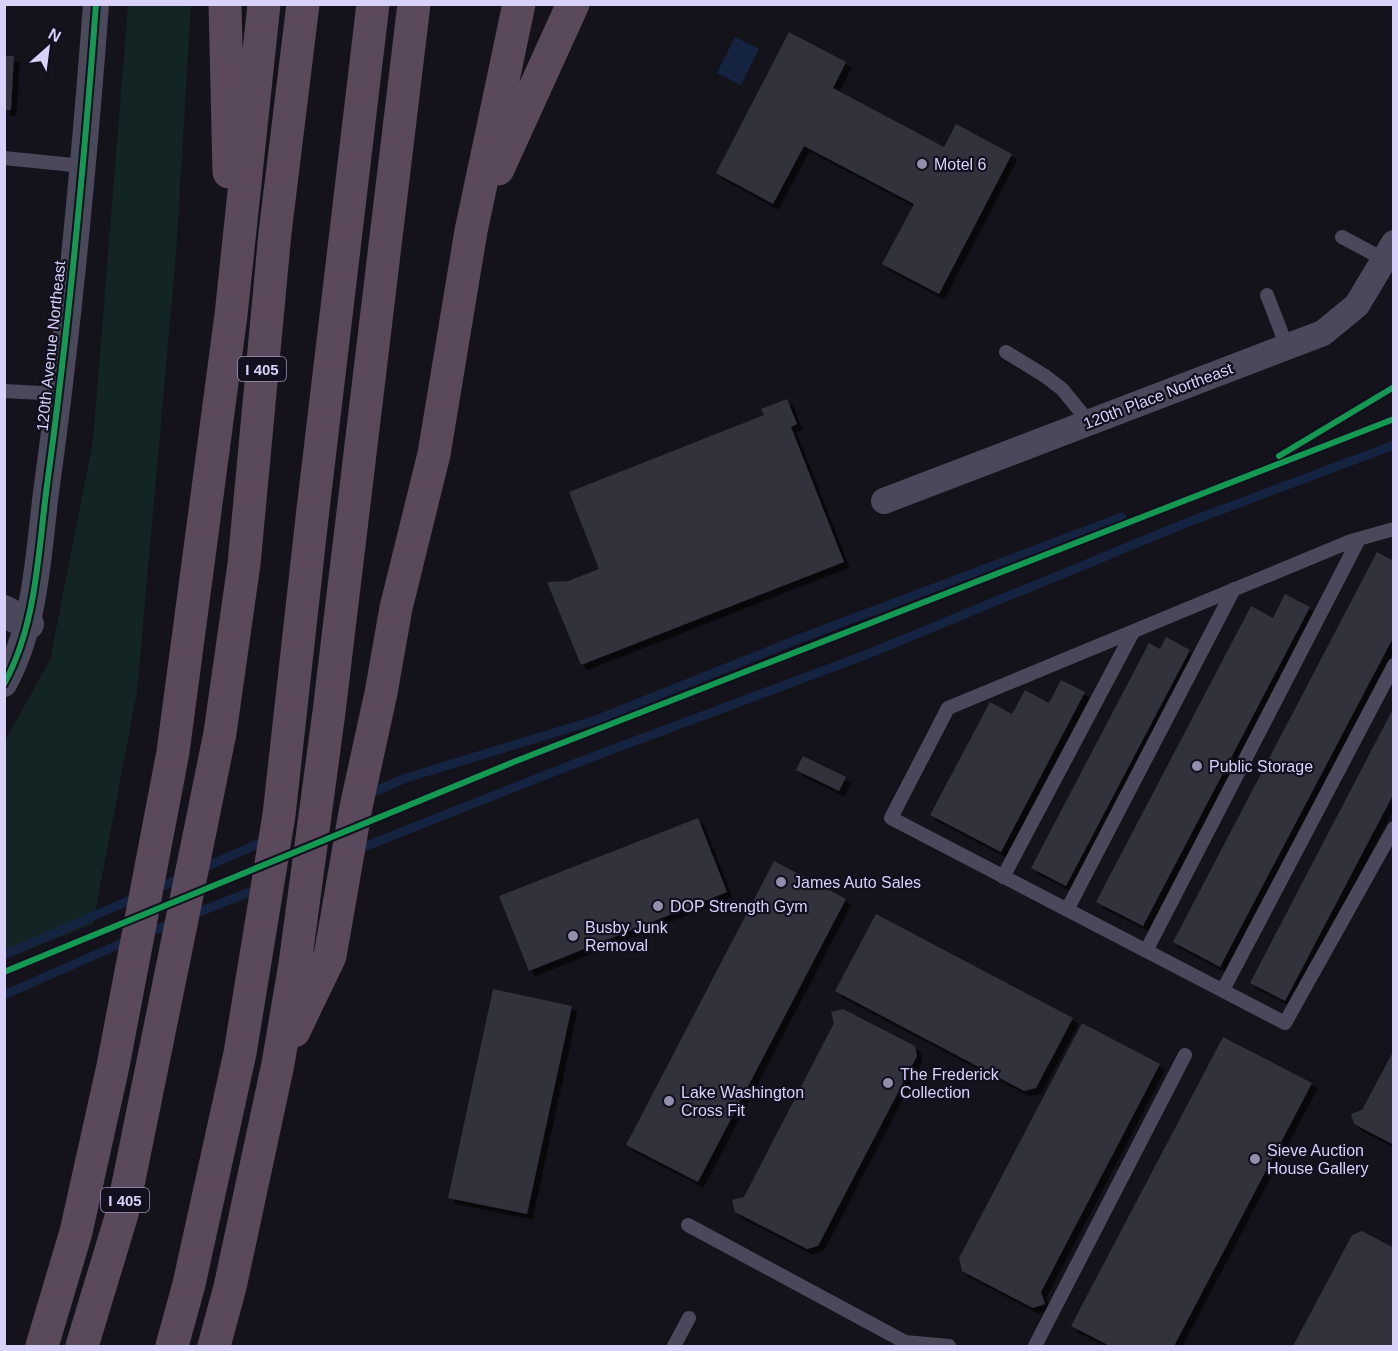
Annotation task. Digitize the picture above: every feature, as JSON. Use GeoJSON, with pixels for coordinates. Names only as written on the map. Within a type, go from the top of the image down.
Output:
{"type":"FeatureCollection","features":[{"type":"Feature","properties":{"kind":"highway"},"geometry":{"type":"LineString","coordinates":[[225,4],[231,315]]}},
{"type":"Feature","properties":{"kind":"highway","name":"I 405"},"geometry":{"type":"LineString","coordinates":[[42,1347],[76,1232],[113,1066],[173,752],[231,315],[264,4]]}},
{"type":"Feature","properties":{"kind":"highway","name":"I 405"},"geometry":{"type":"LineString","coordinates":[[82,1347],[122,1214],[220,733],[244,564],[275,233],[303,4]]}},
{"type":"Feature","properties":{"kind":"highway"},"geometry":{"type":"LineString","coordinates":[[172,1347],[189,1284],[225,1124],[252,981],[279,815],[373,4]]}},
{"type":"Feature","properties":{"kind":"highway"},"geometry":{"type":"LineString","coordinates":[[214,1347],[230,1287],[278,1064],[295,964],[329,712],[414,4]]}},
{"type":"Feature","properties":{"kind":"highway"},"geometry":{"type":"LineString","coordinates":[[278,1064],[330,956],[356,807],[381,693],[396,608],[434,454],[471,231],[519,4]]}},
{"type":"Feature","properties":{"kind":"highway"},"geometry":{"type":"LineString","coordinates":[[471,231],[573,4]]}},
{"type":"Feature","properties":{"kind":"street","name":"120th Avenue Northeast"},"geometry":{"type":"LineString","coordinates":[[8,671],[16,618],[60,394],[83,166],[96,4]]}},
{"type":"Feature","properties":{"kind":"street","name":"120th Place Northeast"},"geometry":{"type":"LineString","coordinates":[[884,501],[1323,333],[1358,304],[1389,251]]}},
{"type":"Feature","properties":{"kind":"lane"},"geometry":{"type":"LineString","coordinates":[[4,158],[83,166]]}},
{"type":"Feature","properties":{"kind":"lane"},"geometry":{"type":"LineString","coordinates":[[1342,237],[1389,251]]}},
{"type":"Feature","properties":{"kind":"lane"},"geometry":{"type":"LineString","coordinates":[[1267,295],[1287,347]]}},
{"type":"Feature","properties":{"kind":"lane"},"geometry":{"type":"LineString","coordinates":[[1006,352],[1062,389],[1089,422]]}},
{"type":"Feature","properties":{"kind":"lane"},"geometry":{"type":"LineString","coordinates":[[4,392],[60,394]]}},
{"type":"Feature","properties":{"kind":"lane"},"geometry":{"type":"LineString","coordinates":[[1394,529],[1359,539],[1234,589],[948,708],[891,818],[1286,1023],[1394,828]]}},
{"type":"Feature","properties":{"kind":"lane"},"geometry":{"type":"LineString","coordinates":[[1146,951],[1359,539]]}},
{"type":"Feature","properties":{"kind":"lane"},"geometry":{"type":"LineString","coordinates":[[1067,910],[1234,589]]}},
{"type":"Feature","properties":{"kind":"lane"},"geometry":{"type":"LineString","coordinates":[[1003,877],[1132,632]]}},
{"type":"Feature","properties":{"kind":"lane"},"geometry":{"type":"LineString","coordinates":[[1223,990],[1394,665]]}},
{"type":"Feature","properties":{"kind":"lane"},"geometry":{"type":"LineString","coordinates":[[1035,1347],[1185,1055]]}},
{"type":"Feature","properties":{"kind":"lane"},"geometry":{"type":"LineString","coordinates":[[688,1225],[905,1342],[949,1347]]}},
{"type":"Feature","properties":{"kind":"lane"},"geometry":{"type":"LineString","coordinates":[[674,1347],[689,1318]]}},
{"type":"Feature","properties":{"kind":"shaded area"},"geometry":{"type":"Polygon","coordinates":[[[128,5],[191,5],[176,254],[137,692],[93,924],[5,959],[5,741],[50,660],[93,441],[128,5]]]}},
{"type":"Feature","properties":{"kind":"water"},"geometry":{"type":"Polygon","coordinates":[[[735,37],[759,49],[741,85],[717,73],[735,37]]]}},
{"type":"Feature","properties":{"kind":"building","name":"Motel 6"},"geometry":{"type":"Polygon","coordinates":[[[789,32],[846,62],[833,88],[944,147],[956,124],[1012,154],[939,294],[882,264],[914,204],[804,146],[773,204],[716,173],[789,32]]]}},
{"type":"Feature","properties":{"kind":"building"},"geometry":{"type":"Polygon","coordinates":[[[4,56],[14,56],[11,110],[4,110],[4,56]]]}},
{"type":"Feature","properties":{"kind":"building"},"geometry":{"type":"Polygon","coordinates":[[[787,399],[797,424],[791,427],[844,562],[581,665],[547,582],[568,581],[599,569],[569,492],[764,415],[761,409],[787,399]]]}},
{"type":"Feature","properties":{"kind":"building"},"geometry":{"type":"Polygon","coordinates":[[[1377,552],[1394,561],[1394,636],[1220,967],[1173,942],[1377,552]]]}},
{"type":"Feature","properties":{"kind":"building"},"geometry":{"type":"Polygon","coordinates":[[[1285,594],[1310,607],[1143,926],[1096,902],[1251,606],[1273,618],[1285,594]]]}},
{"type":"Feature","properties":{"kind":"building"},"geometry":{"type":"Polygon","coordinates":[[[1166,637],[1190,650],[1066,886],[1031,868],[1149,643],[1160,649],[1166,637]]]}},
{"type":"Feature","properties":{"kind":"building"},"geometry":{"type":"Polygon","coordinates":[[[1061,680],[1085,692],[1001,852],[930,815],[990,702],[1012,714],[1025,690],[1049,703],[1061,680]]]}},
{"type":"Feature","properties":{"kind":"building"},"geometry":{"type":"Polygon","coordinates":[[[1394,707],[1394,793],[1285,1001],[1250,983],[1394,707]]]}},
{"type":"Feature","properties":{"kind":"building"},"geometry":{"type":"Polygon","coordinates":[[[803,756],[846,777],[839,791],[796,770],[803,756]]]}},
{"type":"Feature","properties":{"kind":"building"},"geometry":{"type":"Polygon","coordinates":[[[698,818],[727,892],[529,971],[499,896],[698,818]]]}},
{"type":"Feature","properties":{"kind":"building"},"geometry":{"type":"Polygon","coordinates":[[[774,861],[846,899],[698,1182],[626,1145],[774,861]]]}},
{"type":"Feature","properties":{"kind":"building"},"geometry":{"type":"Polygon","coordinates":[[[876,914],[1073,1018],[1036,1088],[1024,1091],[835,991],[876,914]]]}},
{"type":"Feature","properties":{"kind":"building"},"geometry":{"type":"Polygon","coordinates":[[[493,989],[572,1006],[527,1214],[448,1198],[493,989]]]}},
{"type":"Feature","properties":{"kind":"building"},"geometry":{"type":"Polygon","coordinates":[[[843,1009],[915,1046],[917,1056],[818,1246],[807,1249],[735,1212],[732,1200],[744,1197],[834,1023],[831,1012],[843,1009]]]}},
{"type":"Feature","properties":{"kind":"building"},"geometry":{"type":"Polygon","coordinates":[[[1082,1023],[1160,1064],[1041,1292],[1045,1304],[1033,1308],[962,1271],[959,1258],[1082,1023]]]}},
{"type":"Feature","properties":{"kind":"building"},"geometry":{"type":"Polygon","coordinates":[[[1223,1037],[1312,1083],[1174,1346],[1110,1346],[1071,1326],[1223,1037]]]}},
{"type":"Feature","properties":{"kind":"building"},"geometry":{"type":"Polygon","coordinates":[[[1394,1050],[1394,1145],[1354,1124],[1351,1114],[1362,1110],[1394,1050]]]}},
{"type":"Feature","properties":{"kind":"building"},"geometry":{"type":"Polygon","coordinates":[[[1362,1231],[1394,1248],[1394,1346],[1293,1346],[1352,1235],[1362,1231]]]}},
{"type":"Feature","properties":{"kind":"waterway"},"geometry":{"type":"LineString","coordinates":[[356,850],[579,762],[868,654],[1186,523],[1394,445]]}},
{"type":"Feature","properties":{"kind":"waterway"},"geometry":{"type":"LineString","coordinates":[[366,795],[406,778],[596,720],[796,640],[1122,517]]}},
{"type":"Feature","properties":{"kind":"waterway"},"geometry":{"type":"LineString","coordinates":[[199,870],[269,839]]}},
{"type":"Feature","properties":{"kind":"waterway"},"geometry":{"type":"LineString","coordinates":[[155,889],[184,877]]}},
{"type":"Feature","properties":{"kind":"waterway"},"geometry":{"type":"LineString","coordinates":[[189,916],[260,888]]}},
{"type":"Feature","properties":{"kind":"waterway"},"geometry":{"type":"LineString","coordinates":[[4,955],[137,897]]}},
{"type":"Feature","properties":{"kind":"waterway"},"geometry":{"type":"LineString","coordinates":[[144,934],[173,923]]}},
{"type":"Feature","properties":{"kind":"waterway"},"geometry":{"type":"LineString","coordinates":[[4,995],[129,940]]}},
{"type":"Feature","properties":{"kind":"cycle path"},"geometry":{"type":"LineString","coordinates":[[4,684],[23,637],[35,587],[75,245],[96,4]]}},
{"type":"Feature","properties":{"kind":"cycle path"},"geometry":{"type":"LineString","coordinates":[[1279,456],[1394,387]]}},
{"type":"Feature","properties":{"kind":"cycle path"},"geometry":{"type":"LineString","coordinates":[[4,972],[516,761],[1394,419]]}},
{"type":"Feature","properties":{"kind":"place","name":"Motel 6"},"geometry":{"type":"Point","coordinates":[922,164]}},
{"type":"Feature","properties":{"kind":"place","name":"Public Storage"},"geometry":{"type":"Point","coordinates":[1197,766]}},
{"type":"Feature","properties":{"kind":"place","name":"James Auto Sales"},"geometry":{"type":"Point","coordinates":[781,882]}},
{"type":"Feature","properties":{"kind":"place","name":"DOP Strength Gym"},"geometry":{"type":"Point","coordinates":[658,906]}},
{"type":"Feature","properties":{"kind":"place","name":"Busby Junk Removal"},"geometry":{"type":"Point","coordinates":[573,936]}},
{"type":"Feature","properties":{"kind":"place","name":"The Frederick Collection"},"geometry":{"type":"Point","coordinates":[888,1083]}},
{"type":"Feature","properties":{"kind":"place","name":"Lake Washington Cross Fit"},"geometry":{"type":"Point","coordinates":[669,1101]}},
{"type":"Feature","properties":{"kind":"place","name":"Sieve Auction House Gallery"},"geometry":{"type":"Point","coordinates":[1255,1159]}}]}
